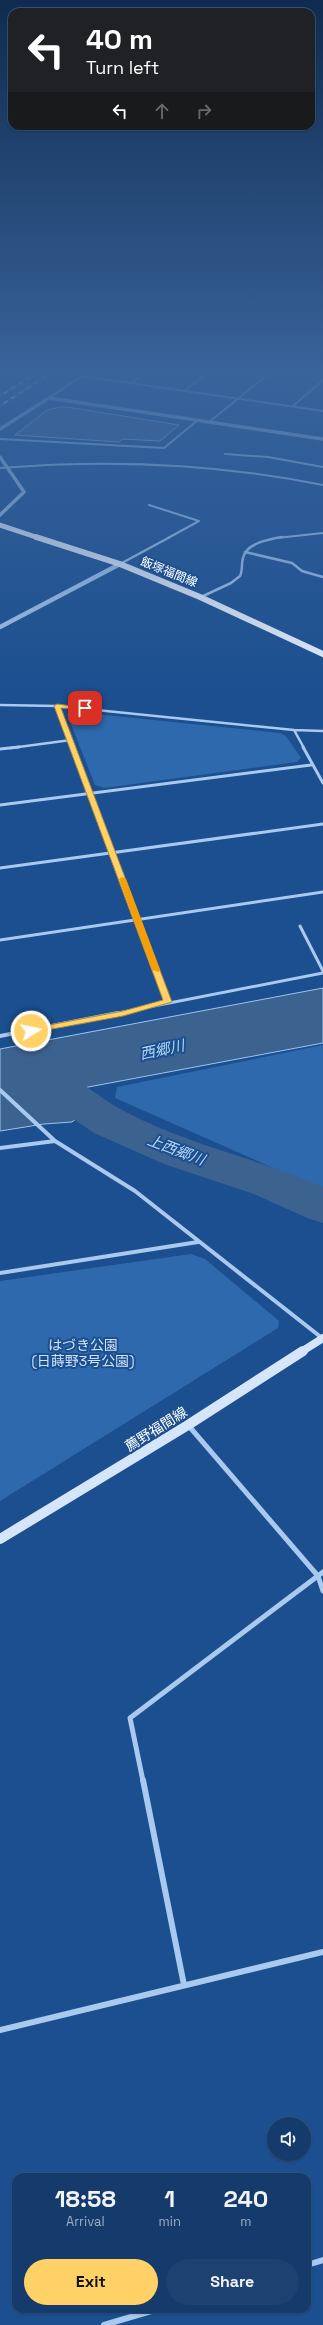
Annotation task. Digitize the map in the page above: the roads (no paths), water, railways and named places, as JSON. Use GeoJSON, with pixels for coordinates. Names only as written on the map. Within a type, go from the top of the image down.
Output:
{"type":"FeatureCollection","features":[{"type":"Feature","properties":{"kind":"main road","name":"飯塚福間線"},"geometry":{"type":"LineString","coordinates":[[0,525],[120,564],[200,597],[323,654]]}},
{"type":"Feature","properties":{"kind":"main road","name":"薦野福間線"},"geometry":{"type":"LineString","coordinates":[[0,1539],[188,1425],[323,1338]]}},
{"type":"Feature","properties":{"kind":"street"},"geometry":{"type":"LineString","coordinates":[[0,515],[18,500],[24,492],[17,480]]}},
{"type":"Feature","properties":{"kind":"street"},"geometry":{"type":"LineString","coordinates":[[303,480],[323,485]]}},
{"type":"Feature","properties":{"kind":"street"},"geometry":{"type":"LineString","coordinates":[[318,483],[323,482]]}},
{"type":"Feature","properties":{"kind":"street"},"geometry":{"type":"LineString","coordinates":[[0,627],[199,521],[149,505]]}},
{"type":"Feature","properties":{"kind":"street"},"geometry":{"type":"LineString","coordinates":[[200,597],[237,579],[242,572],[241,562],[245,552],[259,543],[274,538],[323,533]]}},
{"type":"Feature","properties":{"kind":"street"},"geometry":{"type":"LineString","coordinates":[[245,552],[292,563],[302,571],[323,577]]}},
{"type":"Feature","properties":{"kind":"street"},"geometry":{"type":"LineString","coordinates":[[1,704],[57,706],[294,730],[323,731]]}},
{"type":"Feature","properties":{"kind":"street"},"geometry":{"type":"LineString","coordinates":[[57,706],[91,793],[168,1002]]}},
{"type":"Feature","properties":{"kind":"street"},"geometry":{"type":"LineString","coordinates":[[294,730],[311,765],[323,783]]}},
{"type":"Feature","properties":{"kind":"street"},"geometry":{"type":"LineString","coordinates":[[0,749],[71,740]]}},
{"type":"Feature","properties":{"kind":"street"},"geometry":{"type":"LineString","coordinates":[[0,805],[311,765]]}},
{"type":"Feature","properties":{"kind":"street"},"geometry":{"type":"LineString","coordinates":[[0,868],[323,824]]}},
{"type":"Feature","properties":{"kind":"street"},"geometry":{"type":"LineString","coordinates":[[0,940],[323,892]]}},
{"type":"Feature","properties":{"kind":"street"},"geometry":{"type":"LineString","coordinates":[[0,1036],[123,1014],[168,1002],[323,972],[300,926]]}},
{"type":"Feature","properties":{"kind":"street"},"geometry":{"type":"LineString","coordinates":[[0,1090],[55,1142],[135,1190],[198,1242],[323,1338]]}},
{"type":"Feature","properties":{"kind":"street"},"geometry":{"type":"LineString","coordinates":[[0,1148],[55,1142]]}},
{"type":"Feature","properties":{"kind":"street"},"geometry":{"type":"LineString","coordinates":[[0,1273],[198,1242]]}},
{"type":"Feature","properties":{"kind":"street"},"geometry":{"type":"LineString","coordinates":[[188,1425],[321,1574],[323,1591]]}},
{"type":"Feature","properties":{"kind":"street"},"geometry":{"type":"LineString","coordinates":[[184,1985],[130,1718],[321,1574]]}},
{"type":"Feature","properties":{"kind":"street"},"geometry":{"type":"LineString","coordinates":[[0,2030],[323,1952]]}},
{"type":"Feature","properties":{"kind":"street"},"geometry":{"type":"LineString","coordinates":[[311,2264],[323,2260]]}},
{"type":"Feature","properties":{"kind":"street"},"geometry":{"type":"LineString","coordinates":[[104,2325],[144,2313]]}},
{"type":"Feature","properties":{"kind":"water","name":"西郷川"},"geometry":{"type":"Polygon","coordinates":[[[323,988],[323,1043],[83,1088],[77,1118],[72,1122],[44,1124],[0,1131],[0,1049],[323,988]]]}},
{"type":"Feature","properties":{"kind":"waterway","name":"上西郷川"},"geometry":{"type":"LineString","coordinates":[[38,1075],[109,1122],[179,1153],[270,1182],[323,1206]]}},
{"type":"Feature","properties":{"kind":"park label","name":"はづき公園 (日蒔野3号公園)"},"geometry":{"type":"Point","coordinates":[83,1354]}}]}
